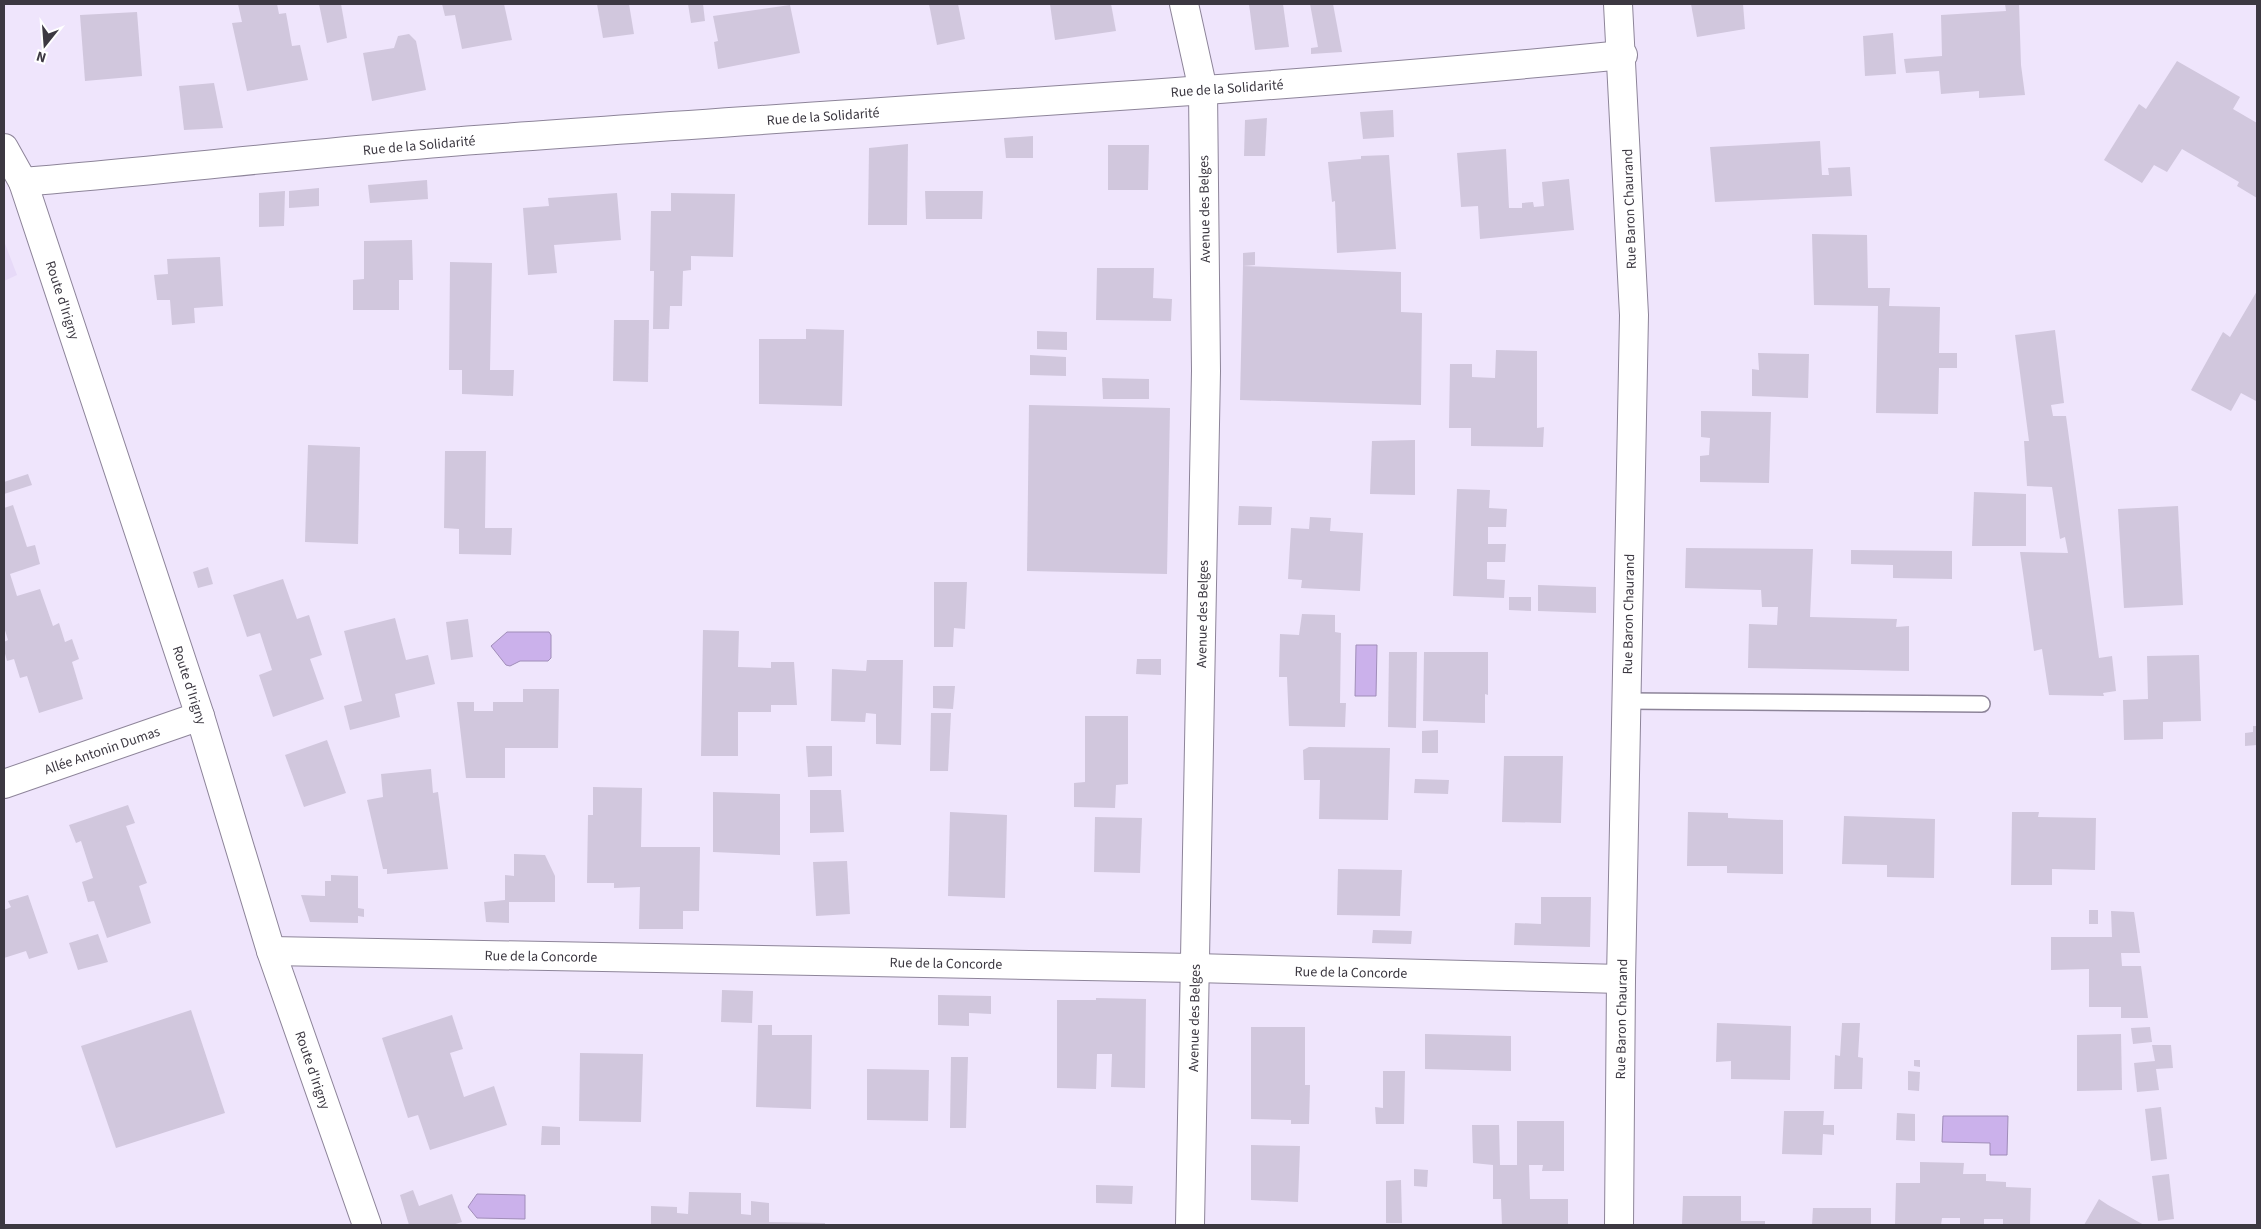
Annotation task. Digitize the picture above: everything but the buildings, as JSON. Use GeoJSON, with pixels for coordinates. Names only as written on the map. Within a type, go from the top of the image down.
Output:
{"type":"FeatureCollection","features":[{"type":"Feature","properties":{"kind":"street","name":"Avenue des Belges"},"geometry":{"type":"LineString","coordinates":[[1184,4],[1203,90],[1206,371],[1190,1225]]}},
{"type":"Feature","properties":{"kind":"street","name":"Rue Baron Chaurand"},"geometry":{"type":"LineString","coordinates":[[1618,4],[1623,55],[1634,315],[1621,979],[1619,1225]]}},
{"type":"Feature","properties":{"kind":"street","name":"Rue de la Solidarité"},"geometry":{"type":"LineString","coordinates":[[24,182],[483,139],[1203,90],[1486,68],[1623,55]]}},
{"type":"Feature","properties":{"kind":"street","name":"Route d'Irigny"},"geometry":{"type":"LineString","coordinates":[[4,148],[24,182],[200,716],[271,951],[367,1225]]}},
{"type":"Feature","properties":{"kind":"street","name":"Allée Antonin Dumas"},"geometry":{"type":"LineString","coordinates":[[4,784],[200,716]]}},
{"type":"Feature","properties":{"kind":"street","name":"Rue de la Concorde"},"geometry":{"type":"LineString","coordinates":[[271,951],[1194,968],[1621,979]]}},
{"type":"Feature","properties":{"kind":"lane"},"geometry":{"type":"LineString","coordinates":[[1627,701],[1982,704]]}},
{"type":"Feature","properties":{"kind":"shaded area"},"geometry":{"type":"Polygon","coordinates":[[[4,241],[17,275],[4,281],[4,241]]]}},
{"type":"Feature","properties":{"kind":"shaded area"},"geometry":{"type":"Polygon","coordinates":[[[507,632],[549,632],[551,635],[551,658],[548,661],[520,661],[510,666],[506,665],[491,646],[507,632]]]}},
{"type":"Feature","properties":{"kind":"shaded area"},"geometry":{"type":"Polygon","coordinates":[[[1356,645],[1377,645],[1376,696],[1355,696],[1356,645]]]}},
{"type":"Feature","properties":{"kind":"shaded area"},"geometry":{"type":"Polygon","coordinates":[[[1943,1116],[2008,1116],[2007,1155],[1990,1155],[1990,1143],[1942,1142],[1943,1116]]]}},
{"type":"Feature","properties":{"kind":"shaded area"},"geometry":{"type":"Polygon","coordinates":[[[477,1194],[525,1195],[525,1219],[477,1218],[468,1207],[477,1194]]]}}]}
